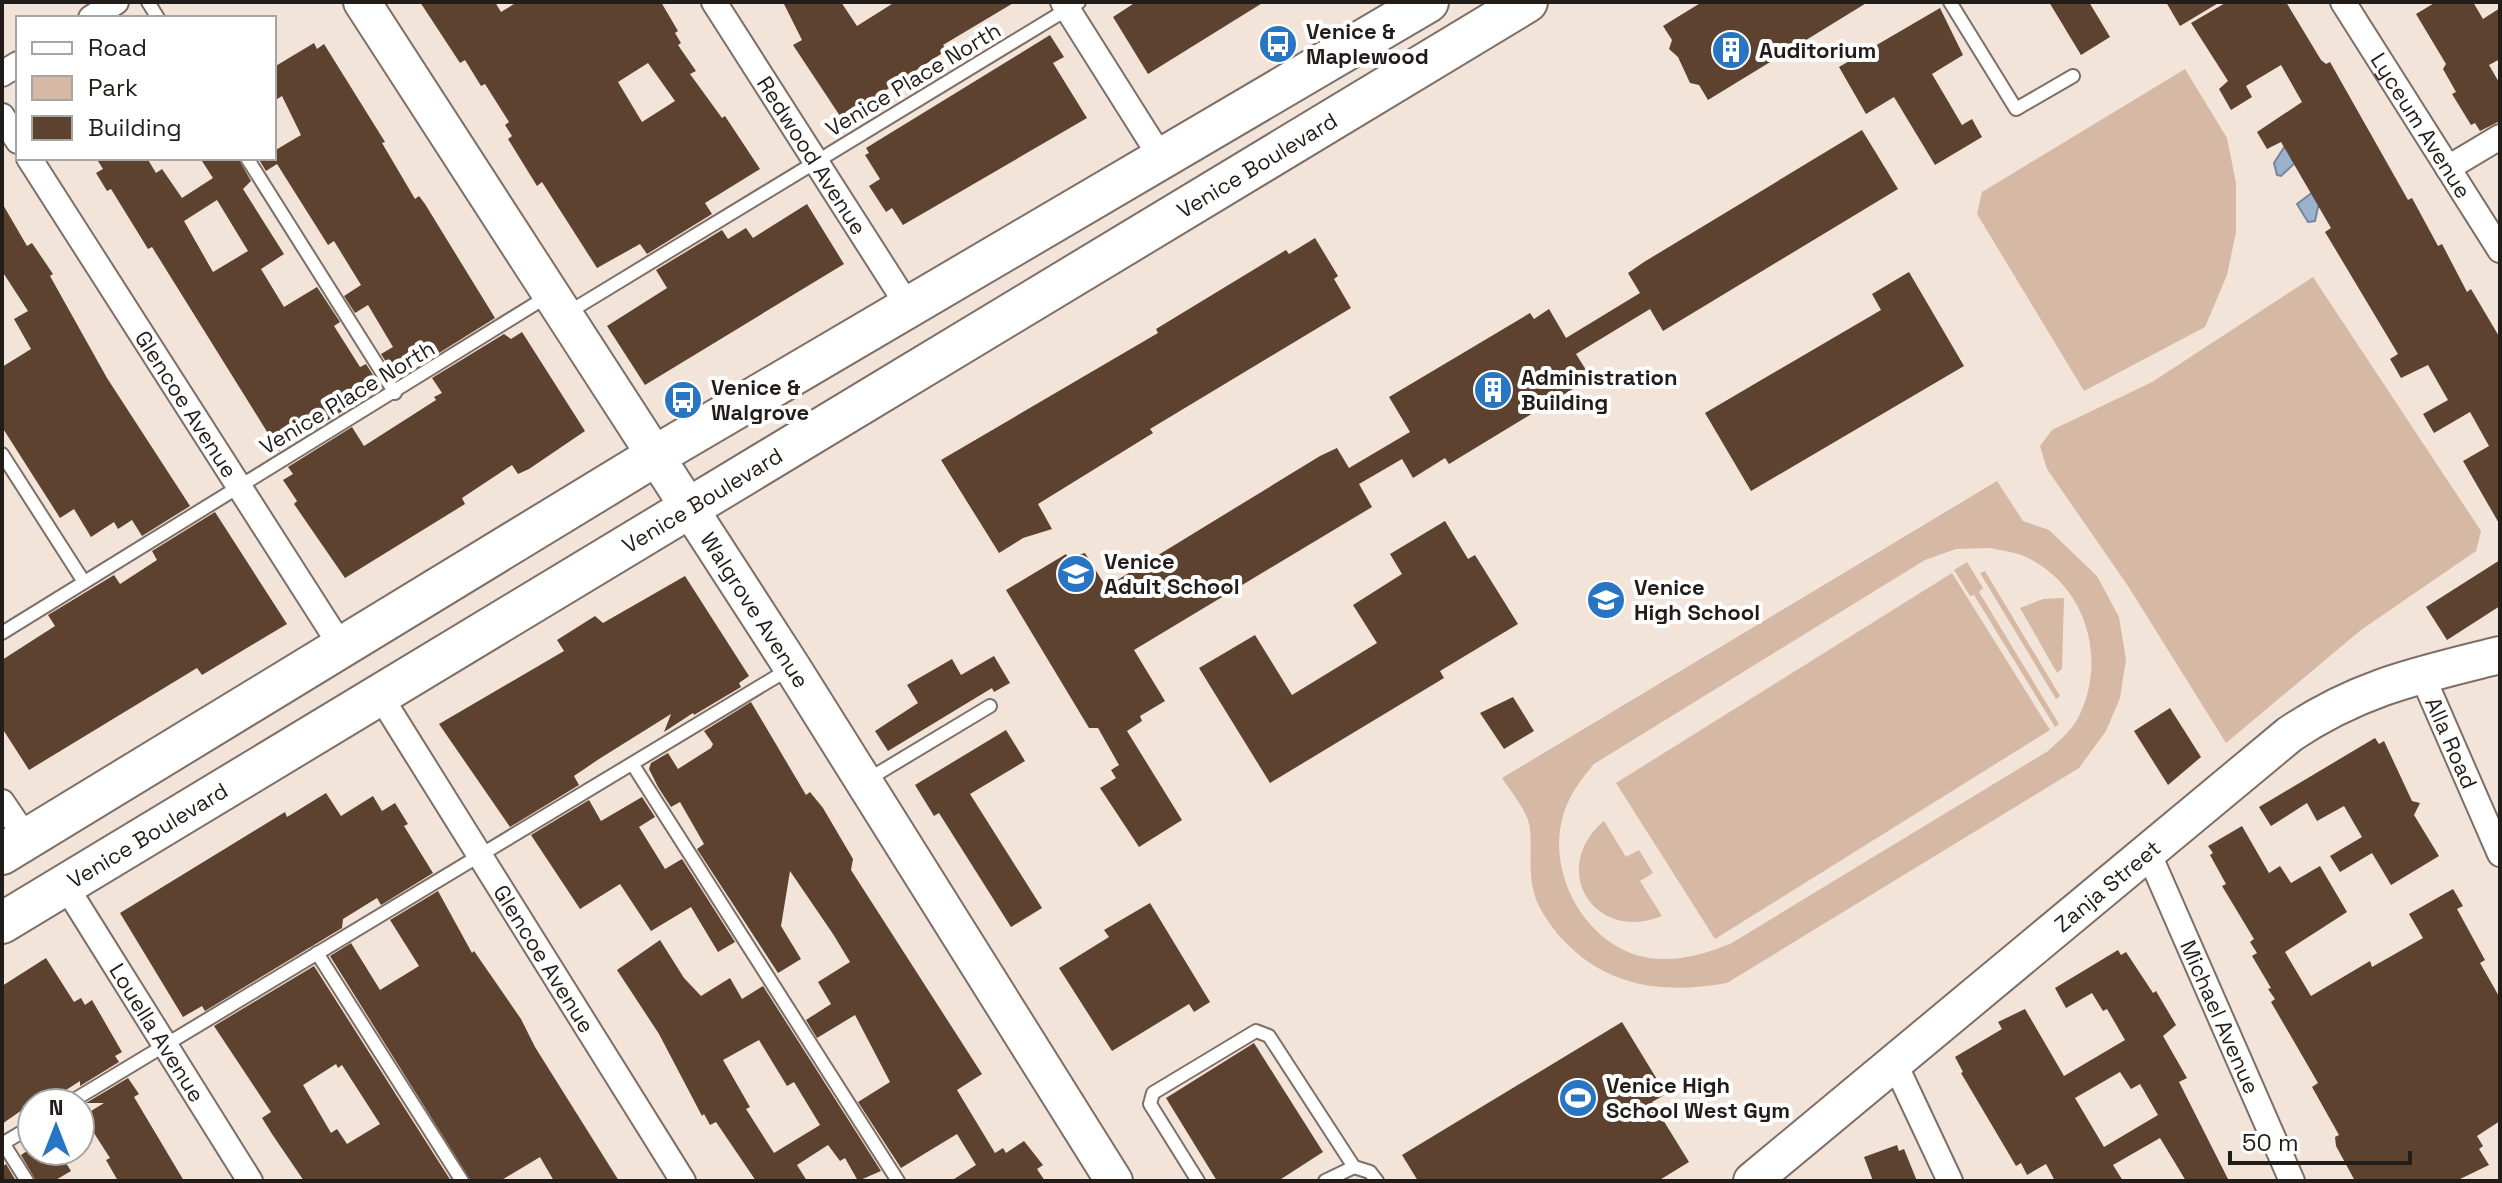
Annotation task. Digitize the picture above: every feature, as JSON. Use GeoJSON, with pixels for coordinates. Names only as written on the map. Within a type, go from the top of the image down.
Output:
{"type":"FeatureCollection","features":[{"type":"Feature","properties":{"kind":"main road","name":"Venice Boulevard"},"geometry":{"type":"LineString","coordinates":[[2,923],[1527,2]]}},
{"type":"Feature","properties":{"kind":"main road"},"geometry":{"type":"LineString","coordinates":[[14,847],[655,456],[910,309],[1419,4]]}},
{"type":"Feature","properties":{"kind":"street"},"geometry":{"type":"LineString","coordinates":[[94,16],[116,2]]}},
{"type":"Feature","properties":{"kind":"street","name":"Walgrove Avenue"},"geometry":{"type":"LineString","coordinates":[[362,2],[792,667],[1114,1181]]}},
{"type":"Feature","properties":{"kind":"street","name":"Redwood Avenue"},"geometry":{"type":"LineString","coordinates":[[714,2],[910,309]]}},
{"type":"Feature","properties":{"kind":"street","name":"Lyceum Avenue"},"geometry":{"type":"LineString","coordinates":[[2343,2],[2500,250]]}},
{"type":"Feature","properties":{"kind":"street"},"geometry":{"type":"LineString","coordinates":[[1070,4],[1162,159]]}},
{"type":"Feature","properties":{"kind":"street"},"geometry":{"type":"LineString","coordinates":[[2,116],[16,138]]}},
{"type":"Feature","properties":{"kind":"street"},"geometry":{"type":"LineString","coordinates":[[2448,168],[2500,137]]}},
{"type":"Feature","properties":{"kind":"street","name":"Glencoe Avenue"},"geometry":{"type":"LineString","coordinates":[[30,160],[343,649]]}},
{"type":"Feature","properties":{"kind":"street","name":"Zanja Street"},"geometry":{"type":"LineString","coordinates":[[1752,1181],[2290,734],[2330,707],[2369,689],[2500,655]]}},
{"type":"Feature","properties":{"kind":"street","name":"Alla Road"},"geometry":{"type":"LineString","coordinates":[[2422,675],[2500,854]]}},
{"type":"Feature","properties":{"kind":"street","name":"Glencoe Avenue"},"geometry":{"type":"LineString","coordinates":[[379,694],[683,1181]]}},
{"type":"Feature","properties":{"kind":"street"},"geometry":{"type":"LineString","coordinates":[[2,802],[14,847]]}},
{"type":"Feature","properties":{"kind":"street","name":"Michael Avenue"},"geometry":{"type":"LineString","coordinates":[[2148,852],[2292,1181]]}},
{"type":"Feature","properties":{"kind":"street","name":"Louella Avenue"},"geometry":{"type":"LineString","coordinates":[[65,885],[250,1181]]}},
{"type":"Feature","properties":{"kind":"street"},"geometry":{"type":"LineString","coordinates":[[1894,1062],[1950,1181]]}},
{"type":"Feature","properties":{"kind":"lane"},"geometry":{"type":"LineString","coordinates":[[1950,2],[2016,109],[2073,76]]}},
{"type":"Feature","properties":{"kind":"lane","name":"Venice Place North"},"geometry":{"type":"LineString","coordinates":[[2,633],[395,393],[816,161],[1070,4]]}},
{"type":"Feature","properties":{"kind":"lane"},"geometry":{"type":"LineString","coordinates":[[248,160],[395,393]]}},
{"type":"Feature","properties":{"kind":"lane"},"geometry":{"type":"LineString","coordinates":[[2,454],[84,582]]}},
{"type":"Feature","properties":{"kind":"lane"},"geometry":{"type":"LineString","coordinates":[[95,1087],[792,667]]}},
{"type":"Feature","properties":{"kind":"lane"},"geometry":{"type":"LineString","coordinates":[[864,781],[990,706]]}},
{"type":"Feature","properties":{"kind":"lane"},"geometry":{"type":"LineString","coordinates":[[633,765],[898,1181]]}},
{"type":"Feature","properties":{"kind":"lane"},"geometry":{"type":"LineString","coordinates":[[317,953],[462,1181]]}},
{"type":"Feature","properties":{"kind":"lane"},"geometry":{"type":"LineString","coordinates":[[1198,1181],[1150,1104],[1153,1093],[1256,1031],[1269,1036],[1354,1167],[1370,1172],[1377,1181]]}},
{"type":"Feature","properties":{"kind":"lane"},"geometry":{"type":"LineString","coordinates":[[2,1144],[27,1181]]}},
{"type":"Feature","properties":{"kind":"lane"},"geometry":{"type":"LineString","coordinates":[[1325,1181],[1354,1167]]}},
{"type":"Feature","properties":{"kind":"green space"},"geometry":{"type":"Polygon","coordinates":[[[2185,69],[2227,138],[2236,183],[2236,232],[2227,275],[2205,327],[2084,391],[1977,214],[1982,192],[2185,69]]]}},
{"type":"Feature","properties":{"kind":"green space"},"geometry":{"type":"Polygon","coordinates":[[[2313,277],[2481,531],[2476,551],[2361,630],[2226,743],[2128,586],[2047,469],[2040,446],[2052,430],[2152,382],[2313,277]]]}},
{"type":"Feature","properties":{"kind":"green space"},"geometry":{"type":"Polygon","coordinates":[[[1997,481],[2023,521],[2049,530],[2097,576],[2119,617],[2126,659],[2120,698],[2106,731],[2079,768],[1727,983],[1682,988],[1639,984],[1599,969],[1580,956],[1559,935],[1539,905],[1532,884],[1528,820],[1502,778],[1997,481]],[[1991,548],[1956,549],[1925,560],[1594,764],[1568,801],[1559,840],[1561,864],[1568,888],[1579,910],[1594,929],[1613,944],[1635,955],[1659,959],[1695,955],[1730,944],[2057,743],[2077,719],[2088,692],[2090,646],[2085,624],[2063,585],[2046,569],[2022,555],[1991,548]]]}},
{"type":"Feature","properties":{"kind":"green space"},"geometry":{"type":"Polygon","coordinates":[[[1967,562],[1983,588],[1979,592],[2059,724],[2055,727],[1974,595],[1970,596],[1954,570],[1967,562]]]}},
{"type":"Feature","properties":{"kind":"green space"},"geometry":{"type":"Polygon","coordinates":[[[1985,571],[2060,696],[2056,699],[1980,573],[1985,571]]]}},
{"type":"Feature","properties":{"kind":"green space"},"geometry":{"type":"Polygon","coordinates":[[[1952,573],[2050,730],[1715,939],[1616,783],[1952,573]]]}},
{"type":"Feature","properties":{"kind":"green space"},"geometry":{"type":"Polygon","coordinates":[[[2064,598],[2062,669],[2057,673],[2020,608],[2043,599],[2064,598]]]}},
{"type":"Feature","properties":{"kind":"green space"},"geometry":{"type":"Polygon","coordinates":[[[1604,821],[1626,857],[1639,850],[1653,873],[1640,881],[1662,916],[1638,922],[1616,920],[1599,911],[1586,897],[1580,879],[1580,860],[1588,840],[1604,821]]]}},
{"type":"Feature","properties":{"kind":"water"},"geometry":{"type":"Polygon","coordinates":[[[2285,146],[2297,161],[2281,176],[2277,175],[2274,163],[2285,146]]]}},
{"type":"Feature","properties":{"kind":"water"},"geometry":{"type":"Polygon","coordinates":[[[2313,192],[2322,207],[2318,207],[2315,221],[2308,222],[2297,204],[2313,192]]]}},
{"type":"Feature","properties":{"kind":"building"},"geometry":{"type":"Polygon","coordinates":[[[420,2],[495,2],[501,12],[517,2],[661,2],[678,31],[675,33],[681,43],[678,45],[696,71],[690,74],[722,118],[725,116],[760,169],[705,203],[712,214],[647,254],[640,244],[597,268],[542,182],[537,186],[508,139],[512,136],[505,125],[509,122],[485,84],[481,86],[465,60],[460,63],[420,2]],[[648,63],[618,82],[642,122],[675,101],[648,63]]]}},
{"type":"Feature","properties":{"kind":"building"},"geometry":{"type":"Polygon","coordinates":[[[783,2],[841,2],[857,26],[895,2],[1015,2],[943,45],[947,50],[842,119],[793,45],[802,40],[783,2]]]}},
{"type":"Feature","properties":{"kind":"building"},"geometry":{"type":"Polygon","coordinates":[[[1136,2],[1264,2],[1148,74],[1113,17],[1136,2]]]}},
{"type":"Feature","properties":{"kind":"building","name":"Auditorium"},"geometry":{"type":"Polygon","coordinates":[[[1702,2],[1868,2],[1708,100],[1699,85],[1690,83],[1678,57],[1669,49],[1672,40],[1663,26],[1702,2]]]}},
{"type":"Feature","properties":{"kind":"building"},"geometry":{"type":"Polygon","coordinates":[[[2049,2],[2089,2],[2110,37],[2081,55],[2049,2]]]}},
{"type":"Feature","properties":{"kind":"building"},"geometry":{"type":"Polygon","coordinates":[[[2166,2],[2220,2],[2180,26],[2166,2]]]}},
{"type":"Feature","properties":{"kind":"building"},"geometry":{"type":"Polygon","coordinates":[[[2227,2],[2286,2],[2321,60],[2326,64],[2330,62],[2408,200],[2412,198],[2438,246],[2442,244],[2467,292],[2471,289],[2500,338],[2500,525],[2463,461],[2489,446],[2470,412],[2434,433],[2423,414],[2448,400],[2428,365],[2401,378],[2390,359],[2398,354],[2325,232],[2331,228],[2281,142],[2267,149],[2257,132],[2302,102],[2281,65],[2246,86],[2252,97],[2231,110],[2219,89],[2228,81],[2191,23],[2227,2]]]}},
{"type":"Feature","properties":{"kind":"building"},"geometry":{"type":"Polygon","coordinates":[[[2436,2],[2473,2],[2483,19],[2500,8],[2500,59],[2489,65],[2500,84],[2500,121],[2480,131],[2475,123],[2471,125],[2452,94],[2456,92],[2443,69],[2446,64],[2416,14],[2436,2]]]}},
{"type":"Feature","properties":{"kind":"building"},"geometry":{"type":"Polygon","coordinates":[[[1940,8],[1963,55],[1932,74],[1962,125],[1972,119],[1982,137],[1935,165],[1894,97],[1866,114],[1839,67],[1940,8]]]}},
{"type":"Feature","properties":{"kind":"building"},"geometry":{"type":"Polygon","coordinates":[[[1050,35],[1064,57],[1053,63],[1087,118],[903,225],[892,208],[886,212],[869,186],[880,179],[865,155],[869,153],[866,148],[1050,35]]]}},
{"type":"Feature","properties":{"kind":"building"},"geometry":{"type":"Polygon","coordinates":[[[314,43],[317,49],[324,44],[385,142],[382,143],[415,199],[419,196],[425,204],[495,318],[423,363],[418,356],[393,373],[381,354],[393,347],[368,305],[355,313],[344,296],[361,285],[334,241],[328,245],[277,164],[266,171],[259,160],[276,160],[276,150],[301,135],[282,96],[276,100],[276,66],[314,43]]]}},
{"type":"Feature","properties":{"kind":"building"},"geometry":{"type":"Polygon","coordinates":[[[1862,130],[1898,189],[1663,331],[1650,309],[1576,354],[1591,378],[1449,464],[1445,458],[1413,478],[1402,459],[1359,484],[1372,507],[1134,650],[1165,701],[1140,716],[1142,721],[1127,731],[1182,820],[1139,847],[1100,788],[1116,778],[1111,770],[1119,765],[1098,728],[1089,728],[1006,590],[1066,554],[1068,558],[1085,553],[1106,587],[1320,456],[1337,448],[1349,468],[1410,432],[1389,397],[1530,313],[1534,319],[1549,309],[1566,338],[1640,293],[1628,273],[1862,130]]]}},
{"type":"Feature","properties":{"kind":"building"},"geometry":{"type":"Polygon","coordinates":[[[97,160],[148,160],[156,173],[162,169],[182,198],[213,178],[201,160],[239,160],[251,181],[243,189],[284,254],[261,269],[284,307],[317,287],[340,322],[334,326],[360,367],[366,364],[378,383],[373,386],[376,390],[279,451],[152,247],[148,249],[111,189],[107,191],[96,173],[103,169],[97,160]],[[217,200],[184,221],[213,272],[248,251],[217,200]]]}},
{"type":"Feature","properties":{"kind":"building"},"geometry":{"type":"Polygon","coordinates":[[[2,203],[27,246],[32,243],[53,274],[50,276],[107,378],[190,506],[142,536],[132,520],[118,529],[114,522],[91,537],[74,509],[60,518],[2,427],[2,367],[31,349],[14,319],[28,311],[2,271],[2,203]]]}},
{"type":"Feature","properties":{"kind":"building"},"geometry":{"type":"Polygon","coordinates":[[[807,204],[844,264],[645,385],[607,326],[667,288],[656,270],[722,230],[728,239],[746,228],[753,238],[807,204]]]}},
{"type":"Feature","properties":{"kind":"building"},"geometry":{"type":"Polygon","coordinates":[[[1315,238],[1338,276],[1334,279],[1351,308],[1150,429],[1153,433],[1038,504],[1052,529],[1023,538],[999,553],[941,460],[1158,333],[1156,329],[1286,250],[1289,254],[1315,238]]]}},
{"type":"Feature","properties":{"kind":"building"},"geometry":{"type":"Polygon","coordinates":[[[1909,272],[1964,366],[1751,491],[1705,413],[1881,310],[1872,294],[1909,272]]]}},
{"type":"Feature","properties":{"kind":"building"},"geometry":{"type":"Polygon","coordinates":[[[522,332],[585,431],[529,469],[518,474],[512,465],[462,498],[465,504],[345,578],[294,504],[297,501],[283,480],[293,474],[288,467],[352,427],[364,446],[436,400],[434,397],[442,393],[432,378],[504,334],[511,339],[522,332]]]}},
{"type":"Feature","properties":{"kind":"building"},"geometry":{"type":"Polygon","coordinates":[[[215,512],[287,624],[202,675],[197,668],[29,770],[2,728],[2,660],[55,626],[48,615],[114,575],[120,584],[157,560],[152,551],[215,512]]]}},
{"type":"Feature","properties":{"kind":"building"},"geometry":{"type":"Polygon","coordinates":[[[1445,521],[1468,559],[1475,555],[1518,624],[1440,671],[1444,678],[1270,783],[1199,668],[1255,635],[1292,695],[1377,643],[1353,605],[1402,574],[1390,554],[1445,521]]]}},
{"type":"Feature","properties":{"kind":"building"},"geometry":{"type":"Polygon","coordinates":[[[2500,560],[2500,606],[2447,640],[2426,607],[2500,560]]]}},
{"type":"Feature","properties":{"kind":"building"},"geometry":{"type":"Polygon","coordinates":[[[685,576],[749,676],[739,683],[741,687],[664,732],[671,714],[599,759],[574,776],[579,785],[510,827],[439,724],[564,651],[557,640],[595,616],[603,623],[685,576]]]}},
{"type":"Feature","properties":{"kind":"building"},"geometry":{"type":"Polygon","coordinates":[[[994,656],[1010,683],[994,692],[992,688],[888,751],[875,731],[918,703],[907,685],[952,659],[961,675],[994,656]]]}},
{"type":"Feature","properties":{"kind":"building"},"geometry":{"type":"Polygon","coordinates":[[[1513,697],[1534,731],[1504,749],[1480,713],[1513,697]]]}},
{"type":"Feature","properties":{"kind":"building"},"geometry":{"type":"Polygon","coordinates":[[[751,702],[806,795],[810,792],[823,808],[853,859],[851,870],[982,1074],[957,1090],[995,1153],[1003,1148],[1006,1153],[1024,1141],[1043,1165],[1037,1169],[1045,1181],[951,1181],[976,1165],[957,1134],[901,1168],[858,1102],[890,1082],[855,1015],[817,1038],[806,1020],[831,1004],[818,982],[850,962],[833,934],[790,871],[781,926],[801,959],[778,973],[697,849],[704,844],[680,802],[671,807],[658,787],[649,769],[651,763],[668,753],[678,769],[711,748],[713,744],[704,731],[751,702]]]}},
{"type":"Feature","properties":{"kind":"building"},"geometry":{"type":"Polygon","coordinates":[[[2170,708],[2201,757],[2168,785],[2134,731],[2170,708]]]}},
{"type":"Feature","properties":{"kind":"building"},"geometry":{"type":"Polygon","coordinates":[[[1006,730],[1025,761],[970,794],[1042,908],[1011,927],[939,813],[934,816],[915,785],[1006,730]]]}},
{"type":"Feature","properties":{"kind":"building"},"geometry":{"type":"Polygon","coordinates":[[[2375,738],[2379,744],[2384,741],[2412,801],[2420,803],[2414,815],[2439,856],[2391,885],[2372,853],[2340,872],[2330,856],[2362,837],[2344,806],[2317,821],[2307,803],[2271,826],[2259,807],[2375,738]]]}},
{"type":"Feature","properties":{"kind":"building"},"geometry":{"type":"Polygon","coordinates":[[[326,793],[341,816],[373,796],[382,811],[395,803],[408,824],[404,826],[433,873],[381,905],[377,898],[343,919],[342,928],[205,1011],[202,1006],[183,1017],[120,913],[285,812],[287,817],[326,793]]]}},
{"type":"Feature","properties":{"kind":"building"},"geometry":{"type":"Polygon","coordinates":[[[642,797],[655,817],[639,827],[665,869],[682,859],[735,942],[718,952],[691,907],[651,931],[620,884],[580,909],[531,835],[589,800],[601,821],[642,797]]]}},
{"type":"Feature","properties":{"kind":"building"},"geometry":{"type":"Polygon","coordinates":[[[2242,826],[2269,873],[2280,866],[2291,883],[2320,866],[2347,912],[2285,952],[2311,996],[2370,961],[2372,967],[2423,938],[2409,914],[2453,889],[2463,906],[2457,909],[2485,960],[2480,963],[2500,998],[2500,1121],[2477,1136],[2483,1146],[2479,1149],[2489,1165],[2456,1181],[2355,1181],[2336,1146],[2335,1137],[2339,1135],[2312,1087],[2318,1083],[2271,1002],[2275,999],[2268,989],[2271,988],[2252,956],[2257,953],[2250,942],[2254,939],[2222,886],[2226,884],[2210,855],[2213,853],[2208,846],[2242,826]]]}},
{"type":"Feature","properties":{"kind":"building"},"geometry":{"type":"Polygon","coordinates":[[[438,891],[472,953],[474,951],[521,1019],[535,1047],[619,1181],[554,1181],[540,1157],[500,1181],[471,1181],[330,956],[351,943],[380,990],[419,966],[390,920],[438,891]]]}},
{"type":"Feature","properties":{"kind":"building"},"geometry":{"type":"Polygon","coordinates":[[[1150,903],[1210,1002],[1194,1012],[1189,1004],[1112,1051],[1059,968],[1109,937],[1104,930],[1150,903]]]}},
{"type":"Feature","properties":{"kind":"building"},"geometry":{"type":"Polygon","coordinates":[[[660,940],[684,978],[701,996],[730,978],[742,999],[763,986],[881,1171],[858,1181],[845,1158],[840,1161],[828,1145],[797,1165],[807,1181],[756,1181],[716,1122],[710,1125],[704,1114],[702,1116],[659,1034],[617,970],[660,940]],[[759,1040],[723,1060],[750,1107],[746,1109],[774,1153],[820,1125],[794,1082],[787,1086],[759,1040]]]}},
{"type":"Feature","properties":{"kind":"building"},"geometry":{"type":"Polygon","coordinates":[[[2118,950],[2121,955],[2126,952],[2153,993],[2156,991],[2176,1025],[2163,1036],[2187,1078],[2179,1082],[2229,1181],[2186,1181],[2160,1138],[2113,1165],[2123,1181],[2055,1181],[2046,1164],[2027,1175],[2021,1163],[2016,1166],[1961,1073],[1955,1057],[2002,1029],[1998,1022],[2025,1009],[2064,1076],[2125,1040],[2107,1009],[2103,1011],[2092,993],[2066,1008],[2055,988],[2118,950]],[[2120,1072],[2075,1098],[2104,1147],[2158,1115],[2140,1084],[2131,1089],[2120,1072]]]}},
{"type":"Feature","properties":{"kind":"building"},"geometry":{"type":"Polygon","coordinates":[[[46,958],[74,1002],[81,998],[85,1005],[92,1000],[122,1052],[115,1056],[119,1062],[80,1086],[80,1081],[71,1087],[16,1087],[16,1114],[2,1124],[2,986],[46,958]]]}},
{"type":"Feature","properties":{"kind":"building"},"geometry":{"type":"Polygon","coordinates":[[[314,966],[451,1181],[304,1181],[262,1118],[271,1112],[214,1026],[314,966]],[[336,1064],[303,1085],[331,1133],[337,1129],[347,1144],[380,1124],[342,1065],[338,1068],[336,1064]]]}},
{"type":"Feature","properties":{"kind":"building","name":"Venice High School West Gym"},"geometry":{"type":"Polygon","coordinates":[[[1622,1022],[1666,1094],[1652,1102],[1689,1162],[1658,1181],[1418,1181],[1402,1155],[1622,1022]]]}},
{"type":"Feature","properties":{"kind":"building"},"geometry":{"type":"Polygon","coordinates":[[[1254,1043],[1323,1152],[1278,1181],[1217,1181],[1166,1098],[1254,1043]]]}},
{"type":"Feature","properties":{"kind":"building"},"geometry":{"type":"Polygon","coordinates":[[[128,1078],[139,1094],[134,1097],[184,1181],[118,1181],[106,1160],[110,1158],[96,1136],[96,1108],[104,1103],[96,1103],[96,1097],[128,1078]]]}},
{"type":"Feature","properties":{"kind":"building"},"geometry":{"type":"Polygon","coordinates":[[[1897,1145],[1899,1151],[1904,1149],[1917,1181],[1873,1181],[1864,1157],[1897,1145]]]}},
{"type":"Feature","properties":{"kind":"building"},"geometry":{"type":"Polygon","coordinates":[[[6,1164],[16,1181],[2,1181],[2,1167],[6,1164]]]}},
{"type":"Feature","properties":{"kind":"building"},"geometry":{"type":"Polygon","coordinates":[[[28,1167],[68,1167],[71,1171],[54,1181],[36,1181],[28,1167]]]}},
{"type":"Feature","properties":{"kind":"place","name":"Venice & Maplewood"},"geometry":{"type":"Point","coordinates":[1278,44]}},
{"type":"Feature","properties":{"kind":"place","name":"Auditorium"},"geometry":{"type":"Point","coordinates":[1731,50]}},
{"type":"Feature","properties":{"kind":"place","name":"Administration Building"},"geometry":{"type":"Point","coordinates":[1493,390]}},
{"type":"Feature","properties":{"kind":"place","name":"Venice & Walgrove"},"geometry":{"type":"Point","coordinates":[683,400]}},
{"type":"Feature","properties":{"kind":"place","name":"Venice Adult School"},"geometry":{"type":"Point","coordinates":[1076,574]}},
{"type":"Feature","properties":{"kind":"place","name":"Venice High School"},"geometry":{"type":"Point","coordinates":[1606,600]}},
{"type":"Feature","properties":{"kind":"place","name":"Venice High School West Gym"},"geometry":{"type":"Point","coordinates":[1578,1098]}}]}
